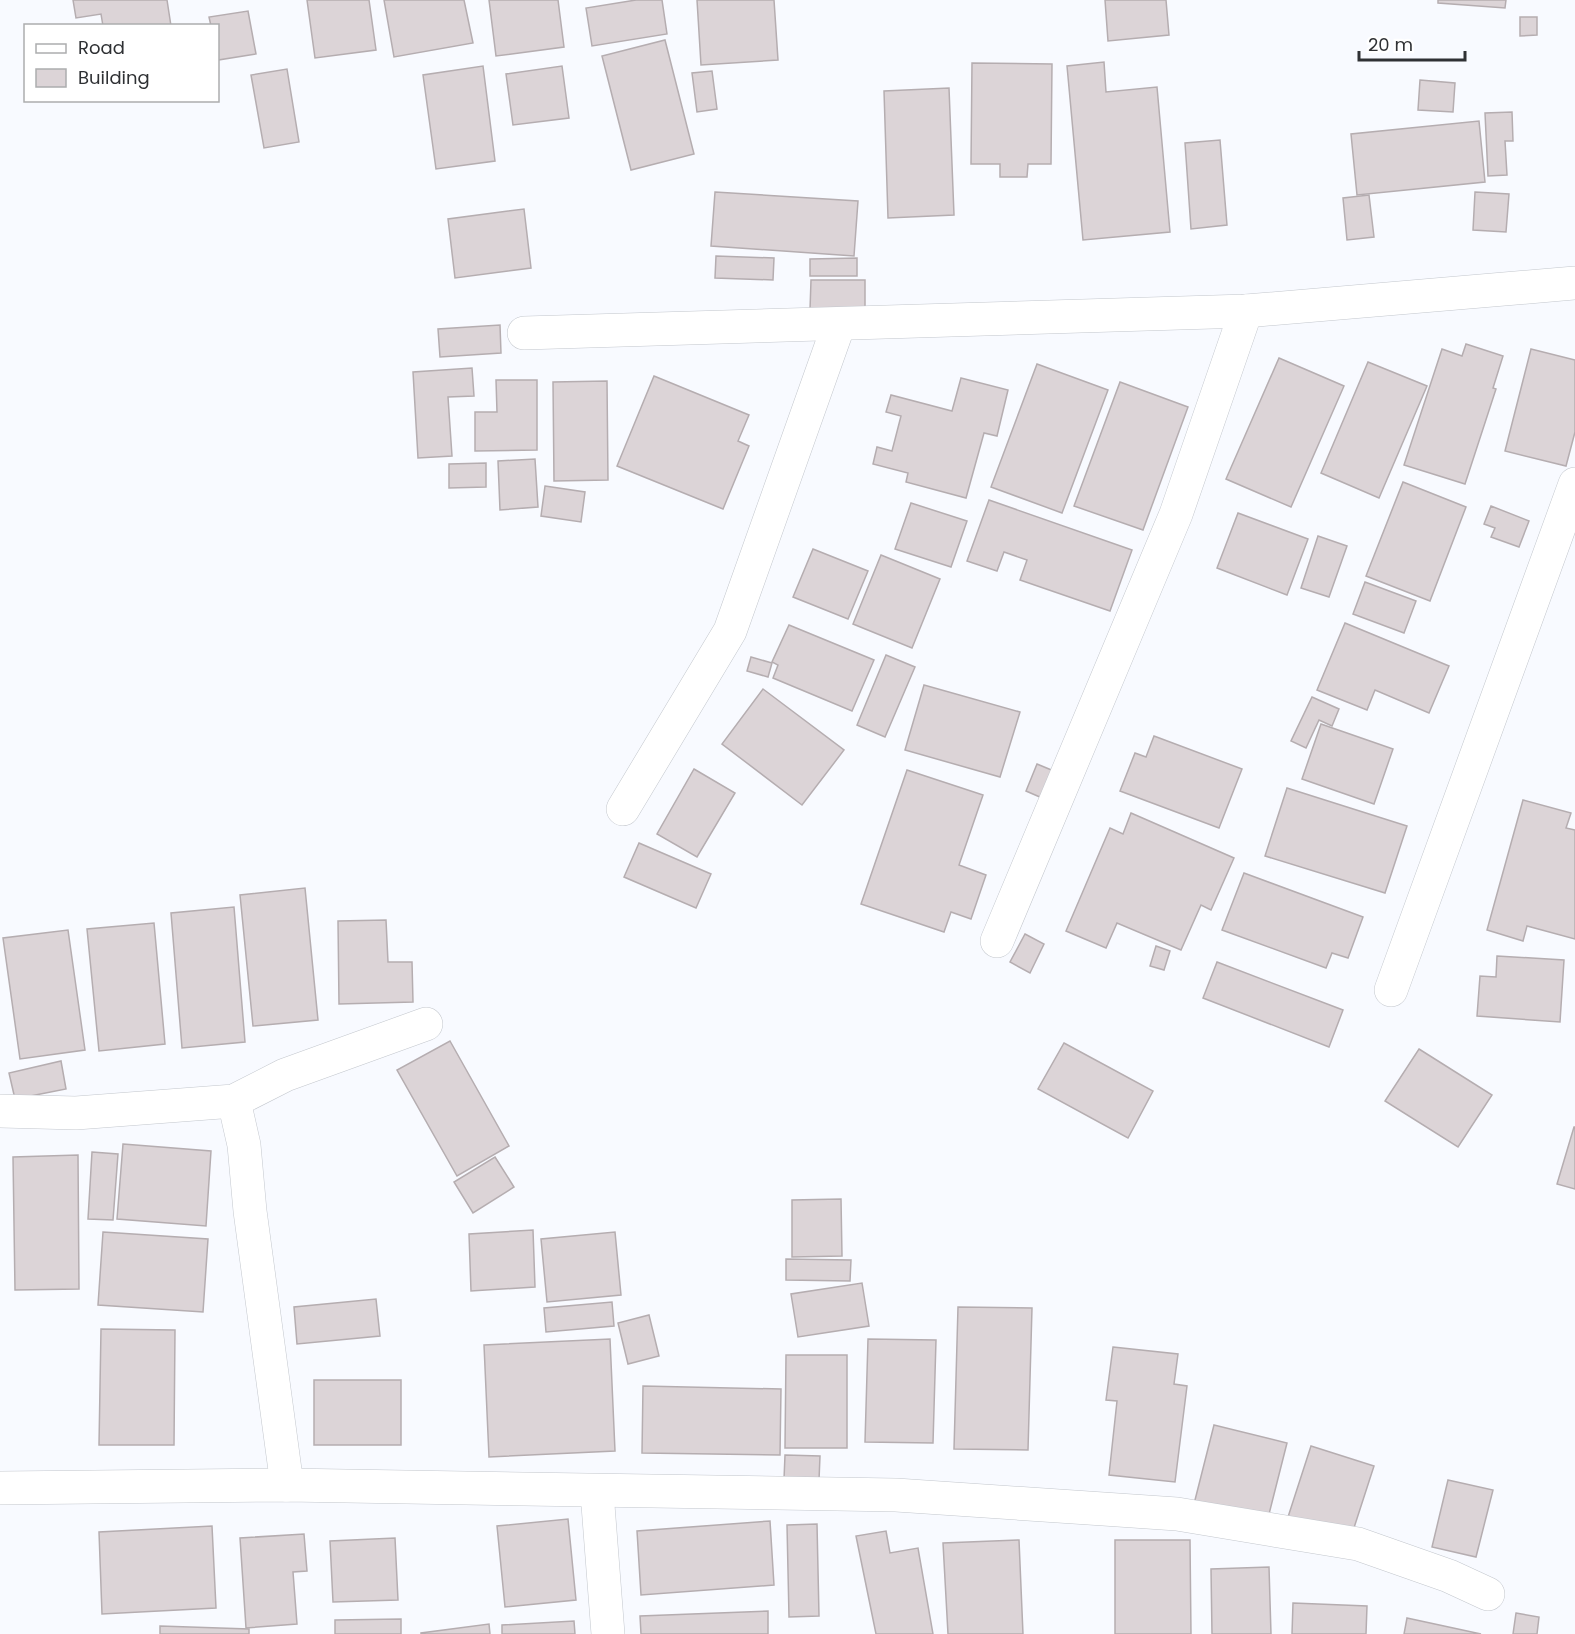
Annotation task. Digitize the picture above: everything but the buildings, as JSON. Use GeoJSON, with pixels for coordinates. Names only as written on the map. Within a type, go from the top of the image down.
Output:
{"type":"FeatureCollection","features":[{"type":"Feature","properties":{"kind":"street"},"geometry":{"type":"LineString","coordinates":[[524,333],[1246,311],[1575,283]]}},
{"type":"Feature","properties":{"kind":"street"},"geometry":{"type":"LineString","coordinates":[[997,941],[1176,514],[1246,311]]}},
{"type":"Feature","properties":{"kind":"street"},"geometry":{"type":"LineString","coordinates":[[623,809],[730,631],[839,324]]}},
{"type":"Feature","properties":{"kind":"street"},"geometry":{"type":"LineString","coordinates":[[1391,990],[1575,484]]}},
{"type":"Feature","properties":{"kind":"street"},"geometry":{"type":"LineString","coordinates":[[0,1111],[76,1113],[234,1101],[285,1076],[426,1024]]}},
{"type":"Feature","properties":{"kind":"street"},"geometry":{"type":"LineString","coordinates":[[234,1101],[244,1145],[250,1211],[287,1485]]}},
{"type":"Feature","properties":{"kind":"street"},"geometry":{"type":"LineString","coordinates":[[0,1488],[287,1485],[597,1492],[896,1495],[1177,1514],[1358,1544],[1449,1576],[1488,1594]]}},
{"type":"Feature","properties":{"kind":"street"},"geometry":{"type":"LineString","coordinates":[[597,1492],[608,1634]]}}]}
